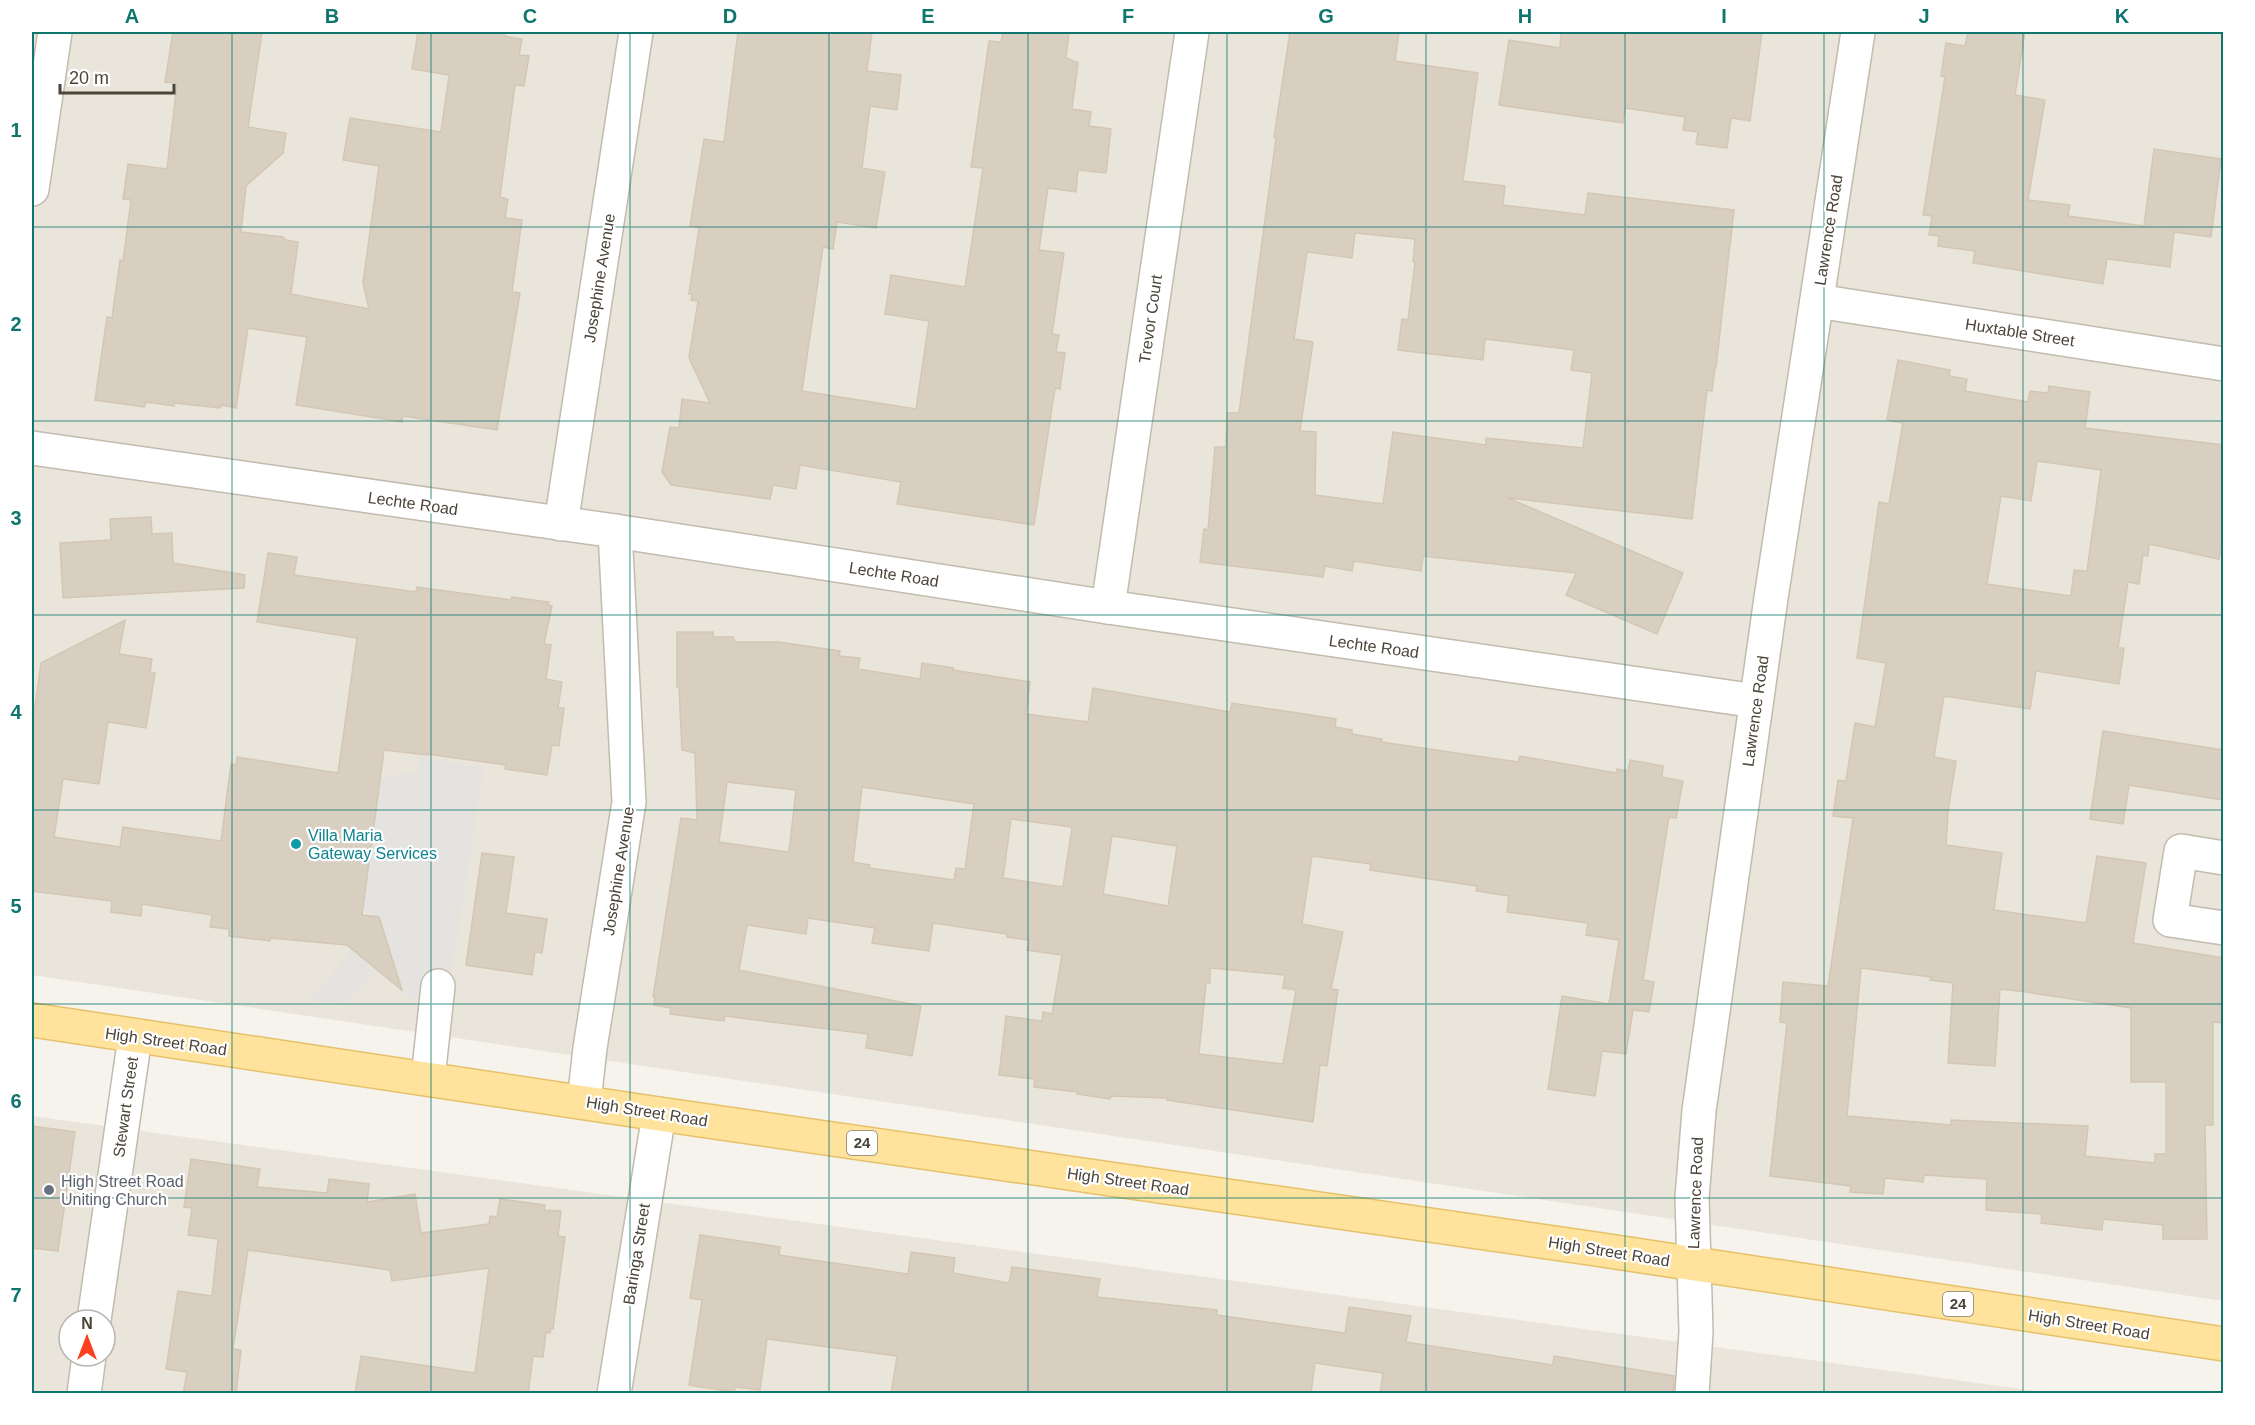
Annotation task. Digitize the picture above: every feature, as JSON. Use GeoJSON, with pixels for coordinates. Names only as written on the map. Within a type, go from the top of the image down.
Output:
{"type":"FeatureCollection","features":[{"type":"Feature","properties":{"kind":"main road","name":"High Street Road"},"geometry":{"type":"LineString","coordinates":[[32,1020],[2223,1344]]}},
{"type":"Feature","properties":{"kind":"street"},"geometry":{"type":"LineString","coordinates":[[32,189],[55,32]]}},
{"type":"Feature","properties":{"kind":"street","name":"Josephine Avenue"},"geometry":{"type":"LineString","coordinates":[[561,524],[636,32]]}},
{"type":"Feature","properties":{"kind":"street","name":"Trevor Court"},"geometry":{"type":"LineString","coordinates":[[1108,607],[1192,32]]}},
{"type":"Feature","properties":{"kind":"street","name":"Lawrence Road"},"geometry":{"type":"LineString","coordinates":[[1692,1394],[1696,1332],[1692,1198],[1697,1130],[1756,701],[1858,32]]}},
{"type":"Feature","properties":{"kind":"street","name":"Huxtable Street"},"geometry":{"type":"LineString","coordinates":[[1816,301],[2223,364]]}},
{"type":"Feature","properties":{"kind":"street","name":"Lechte Road"},"geometry":{"type":"LineString","coordinates":[[32,448],[615,531],[1108,607],[1756,701]]}},
{"type":"Feature","properties":{"kind":"street","name":"Josephine Avenue"},"geometry":{"type":"LineString","coordinates":[[584,1102],[590,1048],[629,802],[615,531]]}},
{"type":"Feature","properties":{"kind":"street"},"geometry":{"type":"LineString","coordinates":[[2223,858],[2181,851],[2170,920],[2223,928]]}},
{"type":"Feature","properties":{"kind":"street"},"geometry":{"type":"LineString","coordinates":[[428,1078],[438,986]]}},
{"type":"Feature","properties":{"kind":"street","name":"Stewart Street"},"geometry":{"type":"LineString","coordinates":[[96,1308],[135,1037]]}},
{"type":"Feature","properties":{"kind":"street","name":"Baringa Street"},"geometry":{"type":"LineString","coordinates":[[614,1394],[659,1114]]}},
{"type":"Feature","properties":{"kind":"street"},"geometry":{"type":"LineString","coordinates":[[84,1394],[87,1368]]}},
{"type":"Feature","properties":{"kind":"shaded area"},"geometry":{"type":"Polygon","coordinates":[[[32,32],[2223,32],[2223,1301],[32,975],[32,32]]]}},
{"type":"Feature","properties":{"kind":"shaded area"},"geometry":{"type":"Polygon","coordinates":[[[419,757],[484,767],[451,975],[411,999],[376,972],[345,1005],[310,1000],[378,919],[363,908],[380,780],[398,774],[417,772],[419,757]]]}},
{"type":"Feature","properties":{"kind":"shaded area"},"geometry":{"type":"Polygon","coordinates":[[[32,1116],[2051,1393],[32,1394],[32,1116]]]}},
{"type":"Feature","properties":{"kind":"building"},"geometry":{"type":"Polygon","coordinates":[[[173,32],[262,32],[248,127],[286,133],[283,153],[246,186],[241,232],[283,237],[286,240],[298,242],[291,294],[369,309],[363,283],[379,166],[343,160],[350,118],[441,132],[449,75],[412,69],[418,32],[505,32],[504,36],[522,39],[519,55],[529,56],[524,86],[515,85],[500,197],[508,199],[505,218],[522,220],[512,292],[520,293],[497,430],[403,416],[402,422],[296,405],[307,337],[248,328],[236,408],[222,405],[220,408],[174,403],[174,406],[146,402],[144,407],[95,400],[107,317],[112,318],[120,260],[123,261],[131,200],[123,199],[128,164],[167,169],[177,84],[165,82],[173,32]]]}},
{"type":"Feature","properties":{"kind":"building"},"geometry":{"type":"Polygon","coordinates":[[[738,32],[872,32],[867,71],[901,75],[897,110],[870,106],[862,168],[885,172],[876,228],[837,222],[833,249],[823,247],[802,391],[916,409],[929,321],[885,314],[891,275],[965,287],[983,168],[971,167],[989,41],[1001,42],[1003,32],[1069,32],[1066,58],[1078,63],[1072,109],[1091,112],[1089,126],[1111,129],[1106,173],[1078,170],[1076,192],[1048,188],[1039,250],[1064,253],[1052,334],[1059,335],[1056,352],[1065,353],[1060,389],[1055,388],[1034,525],[897,504],[901,482],[800,465],[796,489],[773,485],[770,499],[671,485],[662,472],[670,427],[679,428],[682,399],[710,403],[689,358],[698,301],[691,300],[692,294],[689,294],[699,228],[690,226],[704,139],[724,142],[738,32]]]}},
{"type":"Feature","properties":{"kind":"building"},"geometry":{"type":"Polygon","coordinates":[[[1290,32],[1399,32],[1395,61],[1478,73],[1463,181],[1505,186],[1503,205],[1585,215],[1588,193],[1734,210],[1716,367],[1712,391],[1707,390],[1692,519],[1508,498],[1683,573],[1657,634],[1566,595],[1576,573],[1423,556],[1421,571],[1354,561],[1352,571],[1325,566],[1323,577],[1200,562],[1204,529],[1208,530],[1215,447],[1226,447],[1227,413],[1239,413],[1276,138],[1274,137],[1290,32]],[[1355,233],[1352,258],[1307,252],[1294,339],[1313,342],[1300,431],[1316,432],[1315,495],[1383,504],[1393,432],[1486,445],[1486,438],[1583,448],[1592,373],[1571,370],[1574,350],[1485,339],[1483,360],[1398,350],[1402,319],[1408,320],[1415,262],[1413,262],[1415,239],[1355,233]]]}},
{"type":"Feature","properties":{"kind":"building"},"geometry":{"type":"Polygon","coordinates":[[[1561,32],[1762,32],[1750,121],[1731,118],[1727,148],[1696,144],[1698,132],[1683,130],[1685,117],[1625,108],[1623,123],[1499,105],[1509,40],[1560,48],[1561,32]]]}},
{"type":"Feature","properties":{"kind":"building"},"geometry":{"type":"Polygon","coordinates":[[[1968,32],[2025,32],[2015,95],[2045,100],[2028,200],[2070,205],[2068,216],[2144,226],[2154,149],[2221,159],[2211,237],[2174,232],[2170,267],[2107,259],[2103,284],[1973,263],[1975,251],[1938,246],[1939,236],[1929,235],[1932,216],[1923,215],[1945,77],[1941,76],[1946,43],[1965,46],[1968,32]]]}},
{"type":"Feature","properties":{"kind":"building"},"geometry":{"type":"Polygon","coordinates":[[[1898,360],[1950,370],[1949,376],[1967,379],[1965,391],[2028,402],[2030,391],[2048,393],[2049,386],[2090,392],[2085,428],[2223,445],[2223,538],[2219,559],[2149,544],[2148,556],[2143,555],[2139,584],[2128,582],[2118,648],[2124,648],[2119,684],[2036,671],[2030,709],[1944,696],[1934,757],[1956,761],[1948,812],[1946,845],[2002,853],[1994,910],[2086,923],[2097,856],[2146,863],[2133,943],[2223,958],[2223,1023],[2213,1022],[2213,1125],[2205,1125],[2207,1239],[2163,1239],[2163,1225],[2103,1219],[2102,1230],[2041,1223],[2042,1214],[1986,1210],[1987,1179],[1924,1175],[1923,1182],[1885,1178],[1883,1194],[1850,1192],[1851,1186],[1770,1176],[1787,1023],[1780,1022],[1783,982],[1828,986],[1853,818],[1833,816],[1838,780],[1846,781],[1855,723],[1875,727],[1886,663],[1857,658],[1879,502],[1889,504],[1903,423],[1887,420],[1898,360]],[[2037,461],[2031,501],[2001,496],[1987,584],[2071,596],[2074,570],[2087,571],[2101,470],[2037,461]],[[1861,968],[1847,1116],[1951,1125],[1951,1120],[2088,1126],[2085,1156],[2155,1163],[2155,1154],[2166,1154],[2166,1082],[2131,1082],[2131,1008],[2000,989],[1995,1066],[1948,1063],[1953,983],[1930,980],[1931,977],[1861,968]]]}},
{"type":"Feature","properties":{"kind":"building"},"geometry":{"type":"Polygon","coordinates":[[[151,517],[152,534],[172,533],[173,563],[245,575],[244,588],[63,598],[60,543],[111,540],[110,519],[151,517]]]}},
{"type":"Feature","properties":{"kind":"building"},"geometry":{"type":"Polygon","coordinates":[[[268,553],[297,557],[294,575],[416,592],[417,587],[511,600],[512,597],[549,602],[548,605],[552,606],[544,644],[551,645],[546,679],[562,682],[558,708],[564,708],[559,746],[552,745],[547,775],[505,769],[506,765],[384,750],[362,915],[379,917],[402,990],[347,945],[270,938],[270,941],[229,936],[229,929],[210,927],[212,915],[142,904],[141,916],[111,912],[112,901],[32,891],[32,729],[41,663],[125,620],[119,654],[152,659],[150,672],[155,673],[146,728],[108,722],[99,784],[63,779],[54,837],[120,847],[123,827],[221,841],[231,764],[236,765],[237,757],[338,773],[357,638],[257,622],[268,553]]]}},
{"type":"Feature","properties":{"kind":"building"},"geometry":{"type":"Polygon","coordinates":[[[677,632],[713,632],[713,637],[733,637],[735,642],[778,642],[840,651],[839,656],[860,658],[858,669],[920,679],[922,663],[1030,682],[1026,714],[1088,722],[1093,688],[1230,712],[1232,703],[1336,719],[1335,727],[1352,730],[1352,734],[1382,739],[1381,742],[1518,762],[1520,756],[1616,773],[1617,769],[1628,771],[1630,760],[1663,766],[1662,777],[1683,781],[1676,818],[1669,817],[1643,980],[1654,982],[1649,1012],[1633,1010],[1626,1054],[1602,1051],[1595,1096],[1548,1089],[1562,996],[1609,1004],[1619,940],[1586,935],[1588,923],[1507,912],[1509,896],[1476,891],[1477,886],[1370,870],[1371,864],[1312,856],[1302,924],[1343,932],[1331,989],[1338,990],[1327,1066],[1320,1065],[1313,1122],[1167,1100],[1167,1098],[1111,1096],[1110,1099],[1077,1094],[1078,1092],[1034,1087],[1035,1079],[999,1075],[1006,1016],[1042,1021],[1043,1012],[1052,1014],[1062,955],[1027,950],[1029,940],[1007,937],[1007,934],[933,923],[929,951],[872,943],[875,928],[808,918],[806,934],[747,925],[739,970],[921,1006],[912,1056],[866,1048],[868,1034],[725,1016],[724,1021],[670,1014],[671,1008],[654,1005],[655,997],[653,997],[681,818],[697,820],[695,753],[682,750],[679,687],[677,687],[677,632]],[[727,782],[719,842],[789,852],[796,790],[727,782]],[[862,787],[853,862],[870,865],[869,868],[954,880],[956,868],[965,869],[974,804],[862,787]],[[1011,819],[1003,878],[1063,887],[1072,827],[1011,819]],[[1112,836],[1103,894],[1168,906],[1177,846],[1112,836]],[[1210,968],[1210,983],[1206,983],[1199,1054],[1283,1064],[1296,990],[1283,988],[1285,975],[1210,968]]]}},
{"type":"Feature","properties":{"kind":"building"},"geometry":{"type":"Polygon","coordinates":[[[2103,731],[2223,750],[2223,800],[2129,785],[2123,824],[2090,819],[2103,731]]]}},
{"type":"Feature","properties":{"kind":"building"},"geometry":{"type":"Polygon","coordinates":[[[482,853],[514,857],[506,913],[547,919],[542,953],[535,952],[532,975],[466,965],[482,853]]]}},
{"type":"Feature","properties":{"kind":"building","name":"High Street Road Uniting Church"},"geometry":{"type":"Polygon","coordinates":[[[32,1126],[75,1132],[58,1251],[32,1248],[32,1126]]]}},
{"type":"Feature","properties":{"kind":"building"},"geometry":{"type":"Polygon","coordinates":[[[191,1159],[260,1169],[257,1187],[327,1193],[329,1179],[369,1184],[367,1202],[415,1194],[421,1233],[489,1224],[490,1216],[497,1217],[500,1199],[545,1205],[544,1210],[561,1211],[558,1236],[565,1237],[553,1329],[550,1333],[546,1332],[543,1357],[533,1356],[528,1394],[355,1394],[361,1356],[475,1373],[489,1268],[392,1281],[390,1270],[248,1250],[233,1349],[241,1350],[236,1394],[183,1394],[187,1372],[166,1369],[178,1291],[212,1296],[218,1239],[188,1235],[192,1208],[184,1207],[191,1159]]]}},
{"type":"Feature","properties":{"kind":"building"},"geometry":{"type":"Polygon","coordinates":[[[700,1235],[780,1247],[779,1255],[908,1274],[911,1252],[955,1258],[953,1273],[1009,1283],[1012,1267],[1100,1279],[1097,1297],[1217,1310],[1217,1315],[1345,1333],[1349,1307],[1411,1316],[1406,1342],[1553,1365],[1554,1356],[1674,1376],[1673,1394],[1380,1394],[1383,1373],[1315,1363],[1311,1394],[891,1394],[897,1356],[767,1339],[760,1390],[735,1387],[734,1392],[689,1385],[702,1300],[690,1298],[700,1235]]]}},
{"type":"Feature","properties":{"kind":"place","name":"Villa Maria Gateway Services"},"geometry":{"type":"Point","coordinates":[296,844]}},
{"type":"Feature","properties":{"kind":"place","name":"High Street Road Uniting Church"},"geometry":{"type":"Point","coordinates":[49,1190]}}]}
